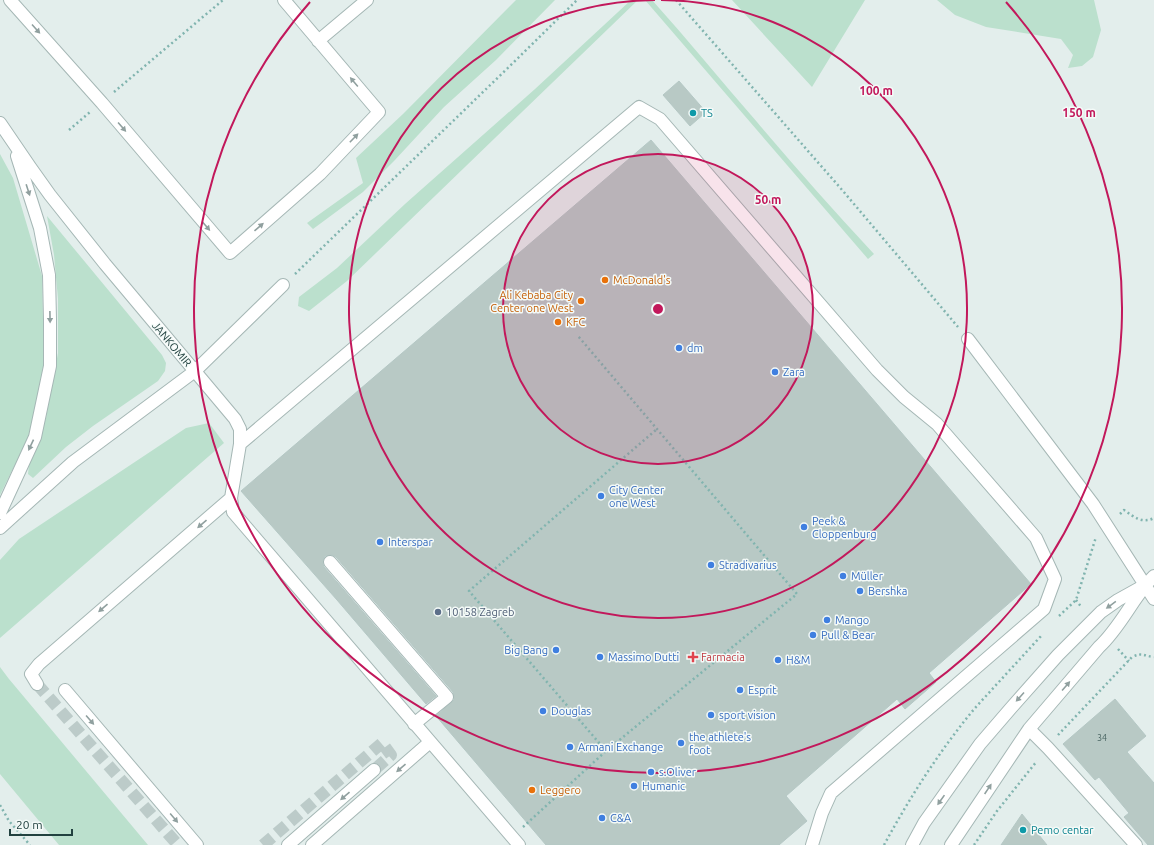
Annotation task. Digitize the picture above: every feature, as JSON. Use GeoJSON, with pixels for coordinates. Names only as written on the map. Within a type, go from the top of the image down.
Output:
{"type":"FeatureCollection","features":[{"type":"Feature","properties":{"kind":"street"},"geometry":{"type":"LineString","coordinates":[[10,0],[102,103],[230,253],[320,174],[379,112],[284,0]]}},
{"type":"Feature","properties":{"kind":"street"},"geometry":{"type":"LineString","coordinates":[[318,40],[367,0]]}},
{"type":"Feature","properties":{"kind":"street"},"geometry":{"type":"LineString","coordinates":[[240,444],[639,108],[660,119],[877,370],[904,397],[937,424],[1036,538],[1055,579],[1044,609],[831,793],[822,813],[812,845]]}},
{"type":"Feature","properties":{"kind":"street","name":"JANKOMIR"},"geometry":{"type":"LineString","coordinates":[[0,123],[50,195],[105,264],[195,371],[73,462],[0,528]]}},
{"type":"Feature","properties":{"kind":"street","name":"JANKOMIR"},"geometry":{"type":"LineString","coordinates":[[0,513],[35,437],[50,366],[49,275],[40,228],[11,139]]}},
{"type":"Feature","properties":{"kind":"street"},"geometry":{"type":"LineString","coordinates":[[283,285],[195,371],[235,419],[240,429],[240,444],[231,498],[233,512],[519,845]]}},
{"type":"Feature","properties":{"kind":"street"},"geometry":{"type":"LineString","coordinates":[[968,339],[1093,504],[1154,599]]}},
{"type":"Feature","properties":{"kind":"street"},"geometry":{"type":"LineString","coordinates":[[37,684],[31,674],[39,664],[231,498]]}},
{"type":"Feature","properties":{"kind":"street"},"geometry":{"type":"LineString","coordinates":[[330,562],[447,697],[414,724]]}},
{"type":"Feature","properties":{"kind":"street"},"geometry":{"type":"LineString","coordinates":[[951,845],[1029,729],[1099,647],[1109,638],[1145,585],[1154,576]]}},
{"type":"Feature","properties":{"kind":"street"},"geometry":{"type":"LineString","coordinates":[[912,845],[924,823],[980,744],[1058,655],[1101,612],[1118,600],[1145,585]]}},
{"type":"Feature","properties":{"kind":"street"},"geometry":{"type":"LineString","coordinates":[[65,690],[197,845]]}},
{"type":"Feature","properties":{"kind":"street"},"geometry":{"type":"LineString","coordinates":[[1029,729],[1136,845]]}},
{"type":"Feature","properties":{"kind":"street"},"geometry":{"type":"LineString","coordinates":[[312,845],[430,742]]}},
{"type":"Feature","properties":{"kind":"street"},"geometry":{"type":"LineString","coordinates":[[288,845],[374,770]]}},
{"type":"Feature","properties":{"kind":"path"},"geometry":{"type":"LineString","coordinates":[[69,130],[223,0]]}},
{"type":"Feature","properties":{"kind":"path"},"geometry":{"type":"LineString","coordinates":[[283,285],[578,0]]}},
{"type":"Feature","properties":{"kind":"path"},"geometry":{"type":"LineString","coordinates":[[676,0],[843,191],[968,339]]}},
{"type":"Feature","properties":{"kind":"path"},"geometry":{"type":"LineString","coordinates":[[525,825],[606,751],[797,594],[578,336]]}},
{"type":"Feature","properties":{"kind":"path"},"geometry":{"type":"LineString","coordinates":[[606,751],[469,591],[657,429]]}},
{"type":"Feature","properties":{"kind":"path"},"geometry":{"type":"LineString","coordinates":[[1120,514],[1124,510],[1139,520],[1147,521],[1154,518]]}},
{"type":"Feature","properties":{"kind":"path"},"geometry":{"type":"LineString","coordinates":[[1056,619],[1076,600],[1097,536]]}},
{"type":"Feature","properties":{"kind":"path"},"geometry":{"type":"LineString","coordinates":[[1076,600],[1081,607]]}},
{"type":"Feature","properties":{"kind":"path"},"geometry":{"type":"LineString","coordinates":[[884,845],[928,772],[956,734],[975,709],[1045,631]]}},
{"type":"Feature","properties":{"kind":"path"},"geometry":{"type":"LineString","coordinates":[[1122,653],[1129,661]]}},
{"type":"Feature","properties":{"kind":"path"},"geometry":{"type":"LineString","coordinates":[[0,805],[9,821],[30,845]]}},
{"type":"Feature","properties":{"kind":"green space"},"geometry":{"type":"Polygon","coordinates":[[[516,0],[555,0],[496,60],[444,107],[363,192],[313,229],[307,223],[363,183],[356,158],[403,114],[516,0]]]}},
{"type":"Feature","properties":{"kind":"green space"},"geometry":{"type":"Polygon","coordinates":[[[631,0],[638,0],[347,281],[309,311],[298,306],[299,297],[337,268],[405,204],[535,89],[631,0]]]}},
{"type":"Feature","properties":{"kind":"green space"},"geometry":{"type":"Polygon","coordinates":[[[645,0],[652,0],[800,172],[874,254],[868,259],[645,0]]]}},
{"type":"Feature","properties":{"kind":"green space"},"geometry":{"type":"Polygon","coordinates":[[[732,0],[865,0],[812,87],[732,0]]]}},
{"type":"Feature","properties":{"kind":"green space"},"geometry":{"type":"Polygon","coordinates":[[[937,0],[1094,0],[1101,30],[1093,57],[1082,66],[1068,68],[1073,55],[1061,39],[986,27],[955,15],[937,0]]]}},
{"type":"Feature","properties":{"kind":"green space"},"geometry":{"type":"Polygon","coordinates":[[[0,154],[13,178],[42,276],[44,362],[30,434],[0,495],[0,154]]]}},
{"type":"Feature","properties":{"kind":"green space"},"geometry":{"type":"Polygon","coordinates":[[[47,216],[162,355],[166,363],[165,371],[158,381],[93,426],[66,447],[33,478],[28,474],[29,464],[46,418],[58,353],[58,299],[54,255],[47,216]]]}},
{"type":"Feature","properties":{"kind":"green space"},"geometry":{"type":"Polygon","coordinates":[[[209,423],[224,443],[0,638],[0,560],[19,539],[186,428],[209,423]]]}},
{"type":"Feature","properties":{"kind":"green space"},"geometry":{"type":"Polygon","coordinates":[[[0,667],[148,845],[59,845],[0,774],[0,667]]]}},
{"type":"Feature","properties":{"kind":"building"},"geometry":{"type":"Polygon","coordinates":[[[679,81],[706,112],[690,126],[663,95],[679,81]]]}},
{"type":"Feature","properties":{"kind":"building","name":"City Center one West"},"geometry":{"type":"Polygon","coordinates":[[[651,140],[1031,584],[929,673],[936,682],[905,709],[897,699],[786,796],[807,821],[779,845],[546,845],[436,716],[454,700],[453,692],[336,557],[332,555],[325,556],[323,560],[324,567],[436,696],[426,704],[241,491],[651,140]]]}},
{"type":"Feature","properties":{"kind":"building"},"geometry":{"type":"Polygon","coordinates":[[[1115,699],[1146,736],[1127,752],[1154,783],[1154,845],[1148,845],[1124,817],[1129,813],[1099,777],[1095,780],[1063,744],[1115,699]]]}},
{"type":"Feature","properties":{"kind":"building","name":"Pemo centar"},"geometry":{"type":"Polygon","coordinates":[[[1022,814],[1047,845],[1001,845],[1022,814]]]}},
{"type":"Feature","properties":{"kind":"tunnel"},"geometry":{"type":"LineString","coordinates":[[37,684],[178,845]]}},
{"type":"Feature","properties":{"kind":"tunnel"},"geometry":{"type":"LineString","coordinates":[[263,845],[382,743],[391,755],[374,770]]}},
{"type":"Feature","properties":{"kind":"place","name":"TS"},"geometry":{"type":"Point","coordinates":[693,113]}},
{"type":"Feature","properties":{"kind":"place","name":"McDonald's"},"geometry":{"type":"Point","coordinates":[605,280]}},
{"type":"Feature","properties":{"kind":"place","name":"Ali Kebaba City Center one West"},"geometry":{"type":"Point","coordinates":[581,301]}},
{"type":"Feature","properties":{"kind":"place","name":"KFC"},"geometry":{"type":"Point","coordinates":[558,322]}},
{"type":"Feature","properties":{"kind":"place","name":"dm"},"geometry":{"type":"Point","coordinates":[679,348]}},
{"type":"Feature","properties":{"kind":"place","name":"Zara"},"geometry":{"type":"Point","coordinates":[775,372]}},
{"type":"Feature","properties":{"kind":"place","name":"City Center one West"},"geometry":{"type":"Point","coordinates":[601,496]}},
{"type":"Feature","properties":{"kind":"place","name":"Peek & Cloppenburg"},"geometry":{"type":"Point","coordinates":[804,527]}},
{"type":"Feature","properties":{"kind":"place","name":"Interspar"},"geometry":{"type":"Point","coordinates":[380,542]}},
{"type":"Feature","properties":{"kind":"place","name":"Stradivarius"},"geometry":{"type":"Point","coordinates":[711,565]}},
{"type":"Feature","properties":{"kind":"place","name":"Müller"},"geometry":{"type":"Point","coordinates":[843,576]}},
{"type":"Feature","properties":{"kind":"place","name":"Bershka"},"geometry":{"type":"Point","coordinates":[860,591]}},
{"type":"Feature","properties":{"kind":"place","name":"10158 Zagreb"},"geometry":{"type":"Point","coordinates":[438,612]}},
{"type":"Feature","properties":{"kind":"place","name":"Mango"},"geometry":{"type":"Point","coordinates":[827,620]}},
{"type":"Feature","properties":{"kind":"place","name":"Pull & Bear"},"geometry":{"type":"Point","coordinates":[813,635]}},
{"type":"Feature","properties":{"kind":"place","name":"Big Bang"},"geometry":{"type":"Point","coordinates":[556,650]}},
{"type":"Feature","properties":{"kind":"place","name":"Massimo Dutti"},"geometry":{"type":"Point","coordinates":[600,657]}},
{"type":"Feature","properties":{"kind":"place","name":"Farmacia"},"geometry":{"type":"Point","coordinates":[693,657]}},
{"type":"Feature","properties":{"kind":"place","name":"H&M"},"geometry":{"type":"Point","coordinates":[778,660]}},
{"type":"Feature","properties":{"kind":"place","name":"Esprit"},"geometry":{"type":"Point","coordinates":[740,690]}},
{"type":"Feature","properties":{"kind":"place","name":"Douglas"},"geometry":{"type":"Point","coordinates":[543,711]}},
{"type":"Feature","properties":{"kind":"place","name":"sport vision"},"geometry":{"type":"Point","coordinates":[711,715]}},
{"type":"Feature","properties":{"kind":"place","name":"the athlete's foot"},"geometry":{"type":"Point","coordinates":[681,743]}},
{"type":"Feature","properties":{"kind":"place","name":"Armani Exchange"},"geometry":{"type":"Point","coordinates":[570,747]}},
{"type":"Feature","properties":{"kind":"place","name":"s.Oliver"},"geometry":{"type":"Point","coordinates":[651,772]}},
{"type":"Feature","properties":{"kind":"place","name":"Humanic"},"geometry":{"type":"Point","coordinates":[634,786]}},
{"type":"Feature","properties":{"kind":"place","name":"Leggero"},"geometry":{"type":"Point","coordinates":[532,790]}},
{"type":"Feature","properties":{"kind":"place","name":"C&A"},"geometry":{"type":"Point","coordinates":[602,818]}},
{"type":"Feature","properties":{"kind":"place","name":"Pemo centar"},"geometry":{"type":"Point","coordinates":[1023,830]}}]}
